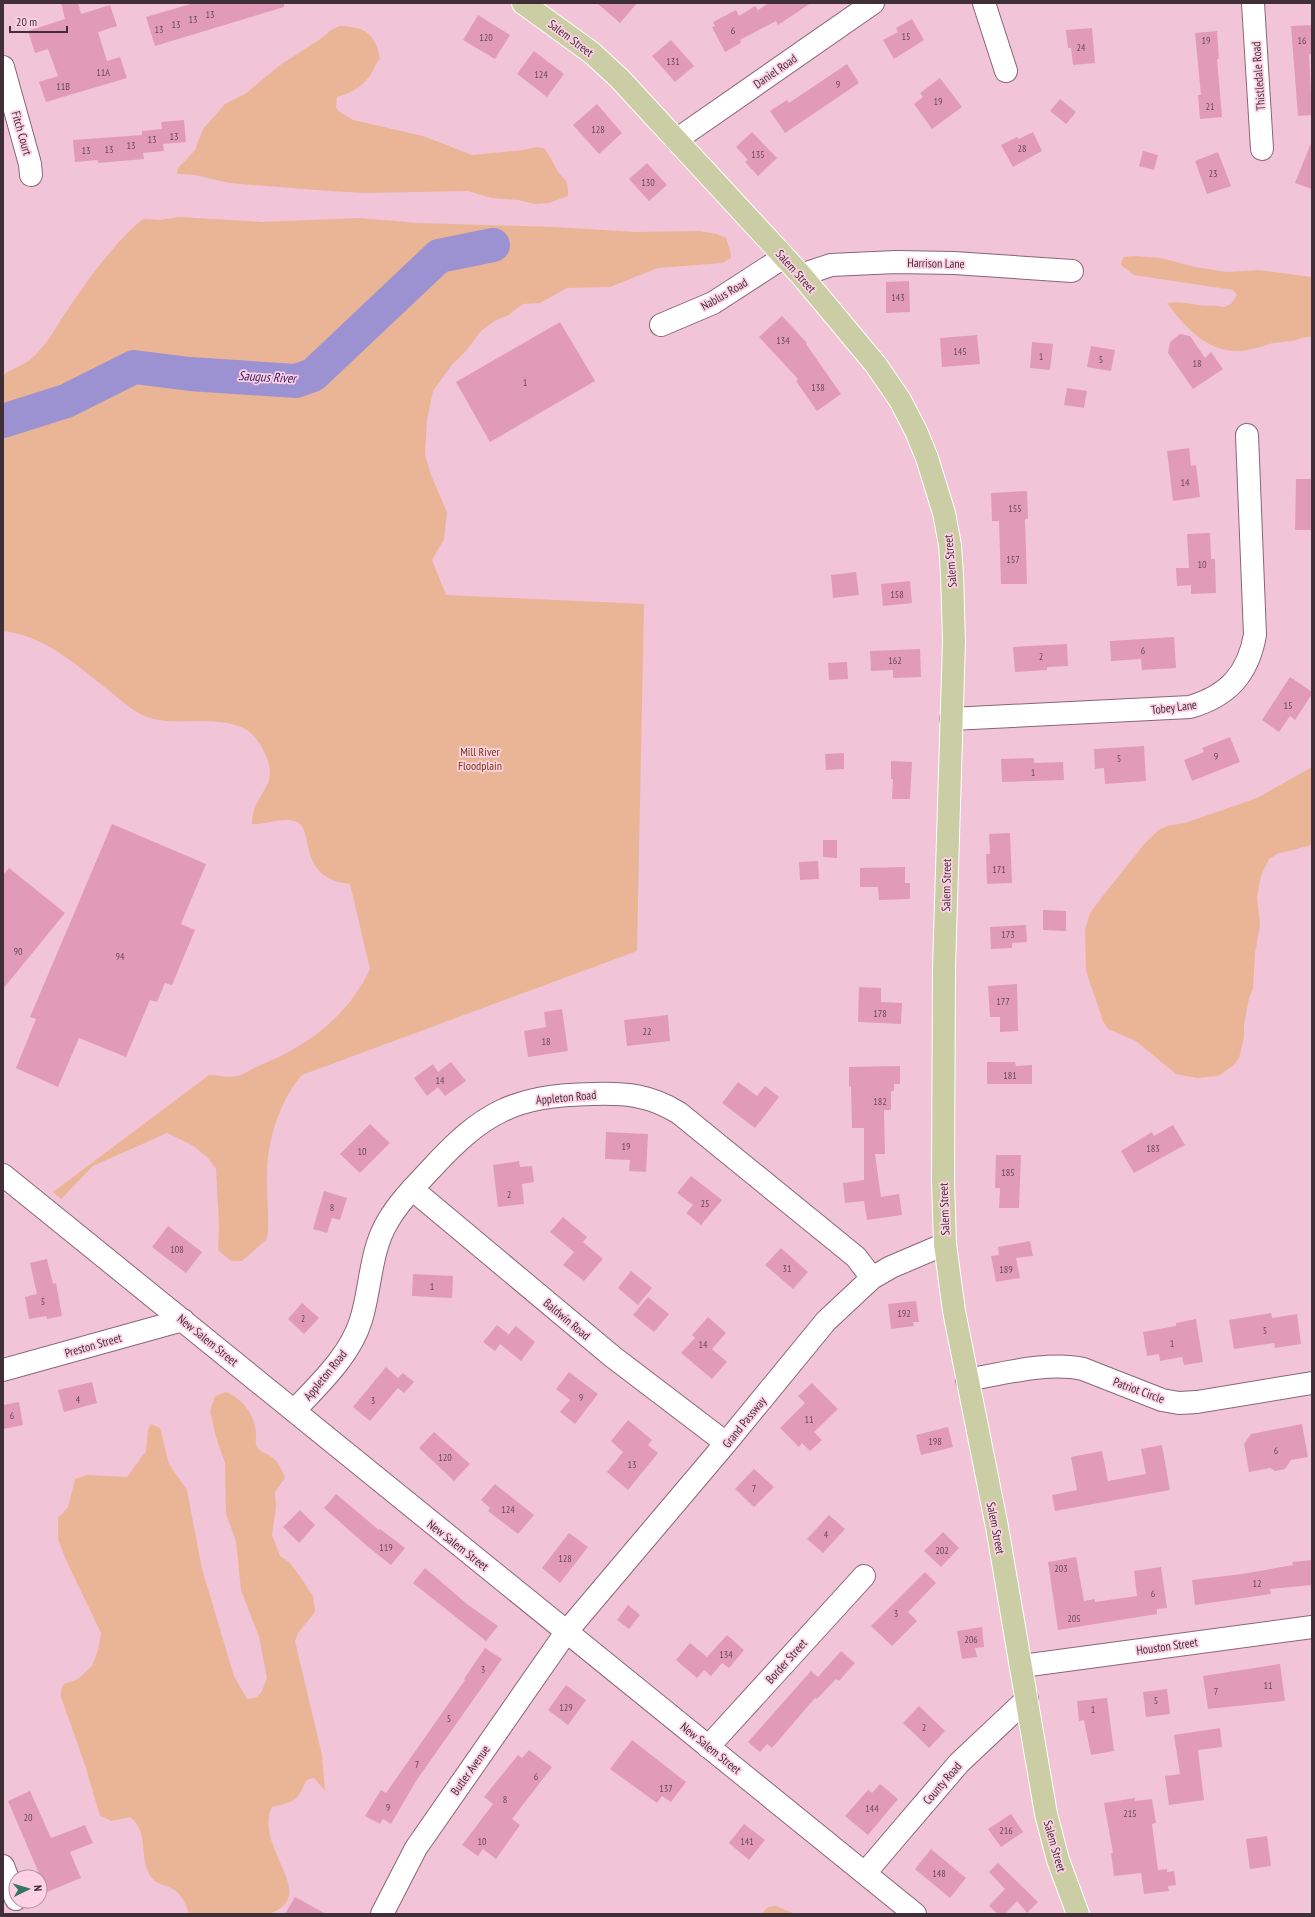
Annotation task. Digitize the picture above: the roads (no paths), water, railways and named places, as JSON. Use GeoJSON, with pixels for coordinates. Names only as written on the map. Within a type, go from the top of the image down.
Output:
{"type":"FeatureCollection","features":[{"type":"Feature","properties":{"kind":"main road","name":"Salem Street"},"geometry":{"type":"LineString","coordinates":[[523,3],[592,53],[620,78],[801,276],[858,342],[888,382],[916,431],[929,465],[944,513],[951,556],[954,641],[944,1000],[942,1181],[944,1244],[967,1380],[997,1528],[1022,1666],[1046,1814],[1058,1860],[1078,1914]]}},
{"type":"Feature","properties":{"kind":"street","name":"Daniel Road"},"geometry":{"type":"LineString","coordinates":[[676,140],[873,3]]}},
{"type":"Feature","properties":{"kind":"street"},"geometry":{"type":"LineString","coordinates":[[984,3],[1006,71]]}},
{"type":"Feature","properties":{"kind":"street","name":"Thistledale Road"},"geometry":{"type":"LineString","coordinates":[[1253,3],[1262,149]]}},
{"type":"Feature","properties":{"kind":"street","name":"Fitch Court"},"geometry":{"type":"LineString","coordinates":[[3,68],[30,164],[31,175]]}},
{"type":"Feature","properties":{"kind":"street","name":"Nablus Road"},"geometry":{"type":"LineString","coordinates":[[661,324],[713,303],[784,258]]}},
{"type":"Feature","properties":{"kind":"street","name":"Harrison Lane"},"geometry":{"type":"LineString","coordinates":[[801,276],[831,265],[896,262],[954,262],[1072,271]]}},
{"type":"Feature","properties":{"kind":"street","name":"Tobey Lane"},"geometry":{"type":"LineString","coordinates":[[951,719],[1190,707],[1214,698],[1234,682],[1249,660],[1255,636],[1248,435]]}},
{"type":"Feature","properties":{"kind":"street","name":"Appleton Road"},"geometry":{"type":"LineString","coordinates":[[294,1411],[337,1363],[352,1340],[361,1320],[381,1234],[387,1221],[412,1189],[445,1154],[470,1131],[492,1115],[529,1100],[562,1094],[618,1093],[635,1095],[663,1103],[679,1113],[859,1260],[872,1278]]}},
{"type":"Feature","properties":{"kind":"street","name":"New Salem Street"},"geometry":{"type":"LineString","coordinates":[[3,1175],[183,1320],[416,1512],[567,1631],[915,1914]]}},
{"type":"Feature","properties":{"kind":"street","name":"Baldwin Road"},"geometry":{"type":"LineString","coordinates":[[412,1189],[613,1357],[726,1443]]}},
{"type":"Feature","properties":{"kind":"street","name":"Grand Passway"},"geometry":{"type":"LineString","coordinates":[[567,1631],[726,1443],[826,1321],[872,1278],[890,1267],[944,1244]]}},
{"type":"Feature","properties":{"kind":"street","name":"Preston Street"},"geometry":{"type":"LineString","coordinates":[[3,1370],[183,1320]]}},
{"type":"Feature","properties":{"kind":"street","name":"Patriot Circle"},"geometry":{"type":"LineString","coordinates":[[967,1380],[1048,1367],[1071,1366],[1162,1400],[1185,1404],[1312,1383]]}},
{"type":"Feature","properties":{"kind":"street","name":"Border Street"},"geometry":{"type":"LineString","coordinates":[[708,1746],[864,1576]]}},
{"type":"Feature","properties":{"kind":"street","name":"Houston Street"},"geometry":{"type":"LineString","coordinates":[[1022,1666],[1312,1627]]}},
{"type":"Feature","properties":{"kind":"street","name":"Butler Avenue"},"geometry":{"type":"LineString","coordinates":[[382,1914],[416,1848],[567,1631]]}},
{"type":"Feature","properties":{"kind":"street","name":"County Road"},"geometry":{"type":"LineString","coordinates":[[865,1873],[959,1763],[1027,1699]]}},
{"type":"Feature","properties":{"kind":"street"},"geometry":{"type":"LineString","coordinates":[[3,1866],[8,1879]]}},
{"type":"Feature","properties":{"kind":"waterway","name":"Saugus River"},"geometry":{"type":"LineString","coordinates":[[3,421],[66,401],[134,367],[190,374],[296,381],[313,375],[439,256],[493,245]]}},
{"type":"Feature","properties":{"kind":"park label","name":"Mill River Floodplain"},"geometry":{"type":"Point","coordinates":[480,758]}}]}
